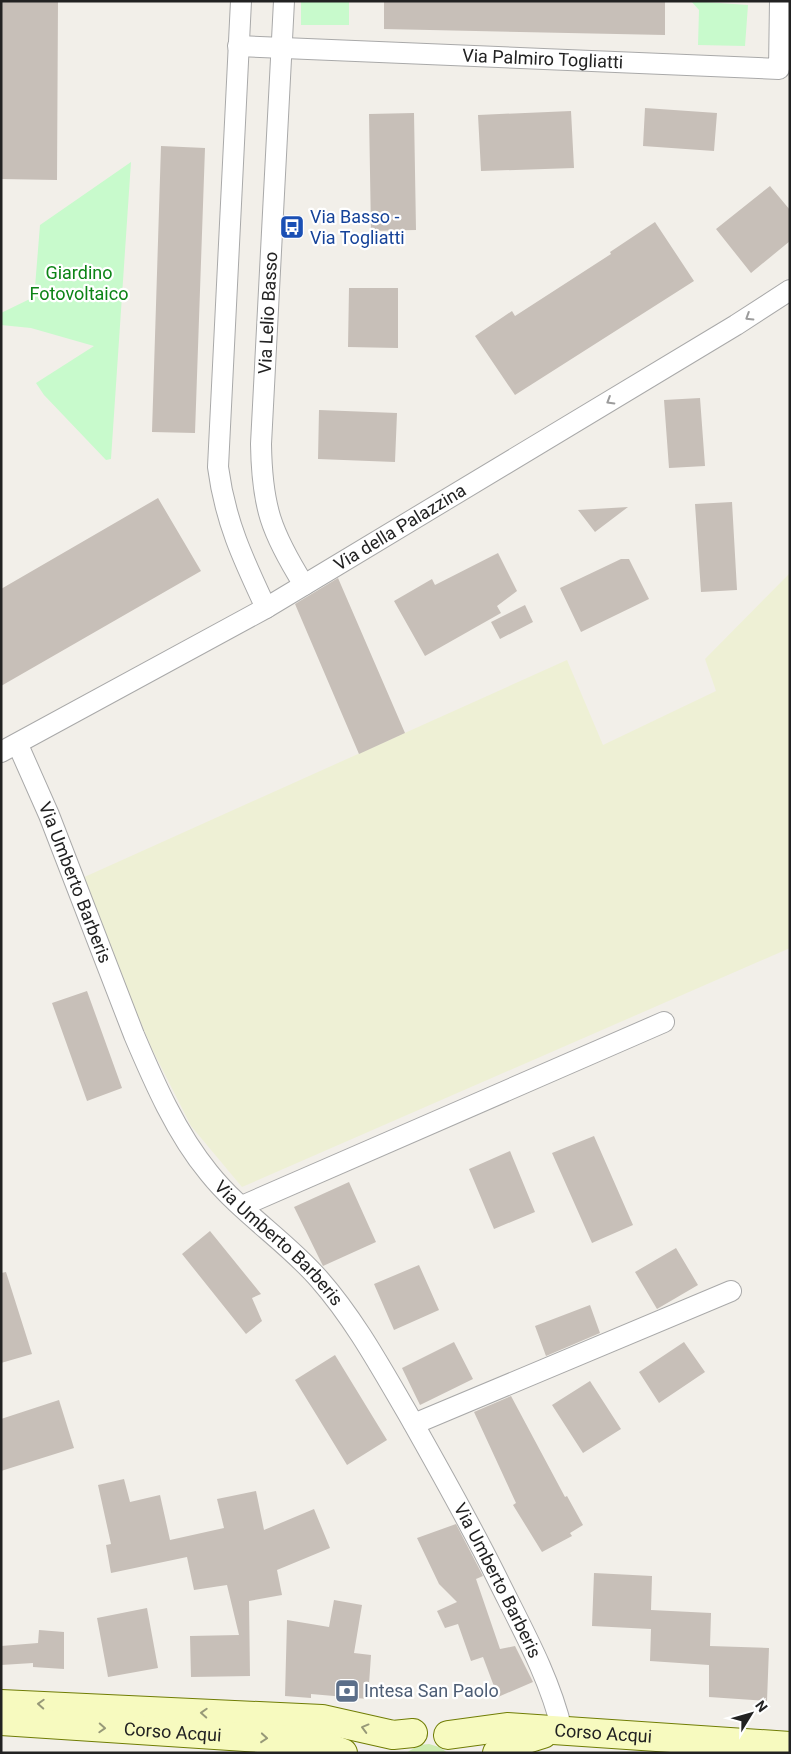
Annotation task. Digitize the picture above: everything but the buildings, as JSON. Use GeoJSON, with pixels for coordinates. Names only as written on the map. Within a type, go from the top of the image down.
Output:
{"type":"FeatureCollection","features":[{"type":"Feature","properties":{"kind":"street"},"geometry":{"type":"LineString","coordinates":[[241,1],[218,467],[221,492],[239,551],[266,608]]}},
{"type":"Feature","properties":{"kind":"street","name":"Via Lelio Basso"},"geometry":{"type":"LineString","coordinates":[[284,1],[261,444],[261,479],[272,528],[304,585]]}},
{"type":"Feature","properties":{"kind":"street","name":"Via Palmiro Togliatti"},"geometry":{"type":"LineString","coordinates":[[238,46],[779,70],[780,1]]}},
{"type":"Feature","properties":{"kind":"street","name":"Via della Palazzina"},"geometry":{"type":"LineString","coordinates":[[10,749],[266,608],[736,325],[790,290]]}},
{"type":"Feature","properties":{"kind":"street","name":"Via Umberto Barberis"},"geometry":{"type":"LineString","coordinates":[[10,749],[49,814],[149,1070],[191,1149],[209,1174],[318,1278],[337,1301],[382,1369],[471,1527],[513,1611],[550,1689],[562,1730]]}},
{"type":"Feature","properties":{"kind":"street"},"geometry":{"type":"LineString","coordinates":[[242,1206],[664,1022]]}},
{"type":"Feature","properties":{"kind":"street"},"geometry":{"type":"LineString","coordinates":[[414,1424],[731,1292]]}},
{"type":"Feature","properties":{"kind":"street","name":"Corso Acqui"},"geometry":{"type":"LineString","coordinates":[[1,1704],[322,1719],[383,1733],[434,1730],[458,1744],[507,1727],[790,1746]]}},
{"type":"Feature","properties":{"kind":"street","name":"Corso Acqui"},"geometry":{"type":"LineString","coordinates":[[1,1721],[290,1740],[320,1744],[343,1753]]}},
{"type":"Feature","properties":{"kind":"street"},"geometry":{"type":"LineString","coordinates":[[497,1753],[523,1740],[562,1730]]}},
{"type":"Feature","properties":{"kind":"street"},"geometry":{"type":"LineString","coordinates":[[388,1753],[400,1739],[413,1732]]}},
{"type":"Feature","properties":{"kind":"green space"},"geometry":{"type":"Polygon","coordinates":[[[301,1],[349,1],[349,25],[301,25],[301,1]]]}},
{"type":"Feature","properties":{"kind":"green space"},"geometry":{"type":"Polygon","coordinates":[[[691,1],[748,5],[745,46],[698,45],[699,10],[691,1]]]}},
{"type":"Feature","properties":{"kind":"green space","name":"Giardino Fotovoltaico"},"geometry":{"type":"Polygon","coordinates":[[[131,162],[111,459],[106,460],[44,395],[36,383],[94,346],[31,328],[1,325],[1,313],[36,296],[35,287],[40,225],[131,162]]]}},
{"type":"Feature","properties":{"kind":"green space"},"geometry":{"type":"Polygon","coordinates":[[[790,573],[790,948],[242,1187],[191,1126],[152,1049],[80,879],[567,660],[603,745],[716,691],[705,659],[790,573]]]}},
{"type":"Feature","properties":{"kind":"green space"},"geometry":{"type":"Polygon","coordinates":[[[429,1744],[439,1747],[448,1753],[406,1753],[419,1745],[429,1744]]]}},
{"type":"Feature","properties":{"kind":"place","name":"Via Basso - Via Togliatti"},"geometry":{"type":"Point","coordinates":[292,227]}},
{"type":"Feature","properties":{"kind":"place","name":"Intesa San Paolo"},"geometry":{"type":"Point","coordinates":[347,1691]}}]}
